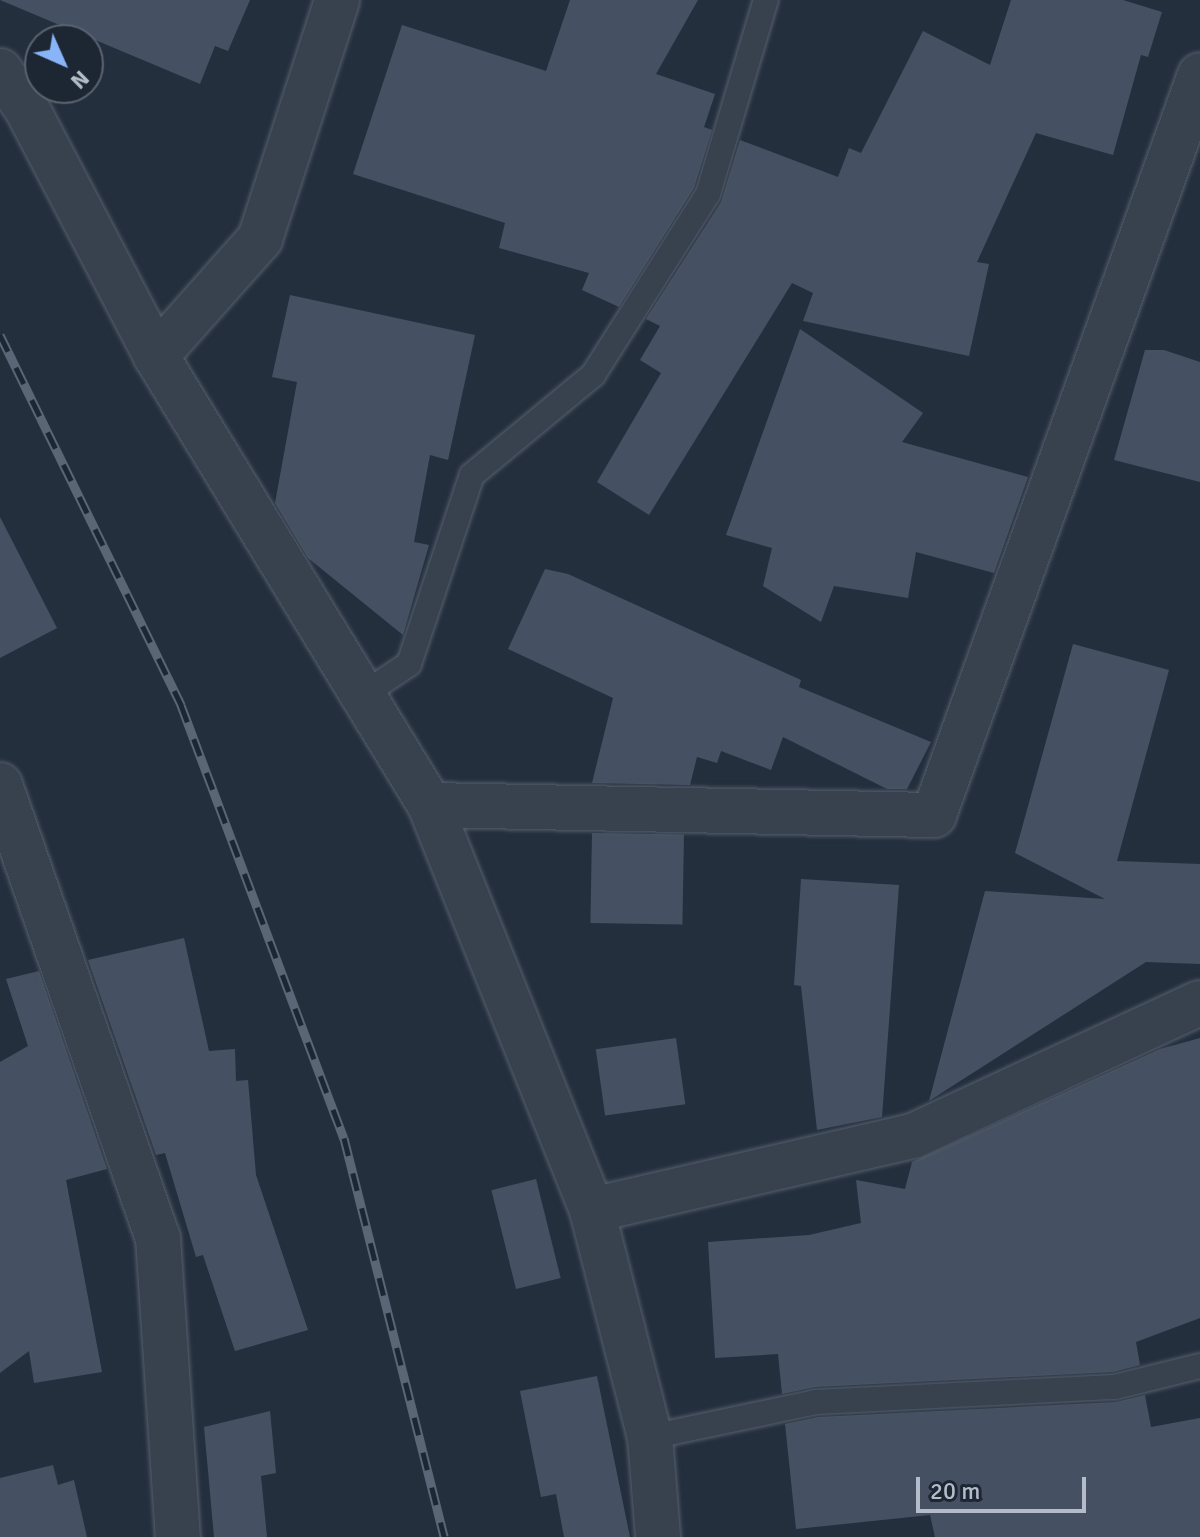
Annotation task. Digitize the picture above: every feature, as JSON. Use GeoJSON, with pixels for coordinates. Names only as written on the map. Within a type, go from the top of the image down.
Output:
{"type":"FeatureCollection","features":[{"type":"Feature","properties":{"kind":"street"},"geometry":{"type":"LineString","coordinates":[[156,356],[260,239],[337,0]]}},
{"type":"Feature","properties":{"kind":"street"},"geometry":{"type":"LineString","coordinates":[[0,71],[26,107],[156,356],[430,805],[592,1210],[650,1437],[658,1537]]}},
{"type":"Feature","properties":{"kind":"street"},"geometry":{"type":"LineString","coordinates":[[430,805],[934,815],[1200,75]]}},
{"type":"Feature","properties":{"kind":"street"},"geometry":{"type":"LineString","coordinates":[[0,785],[158,1238],[178,1537]]}},
{"type":"Feature","properties":{"kind":"street"},"geometry":{"type":"LineString","coordinates":[[592,1210],[913,1136],[1200,1003]]}},
{"type":"Feature","properties":{"kind":"lane"},"geometry":{"type":"LineString","coordinates":[[364,694],[409,664],[472,475],[593,375],[708,194],[766,0]]}},
{"type":"Feature","properties":{"kind":"lane"},"geometry":{"type":"LineString","coordinates":[[650,1437],[816,1402],[1115,1387],[1200,1366]]}},
{"type":"Feature","properties":{"kind":"building"},"geometry":{"type":"Polygon","coordinates":[[[0,0],[250,0],[228,51],[215,46],[200,84],[104,44],[104,24],[57,24],[0,0]]]}},
{"type":"Feature","properties":{"kind":"building"},"geometry":{"type":"Polygon","coordinates":[[[570,0],[698,0],[656,74],[715,94],[704,127],[712,130],[694,188],[619,307],[582,290],[589,273],[499,248],[505,223],[353,174],[402,25],[546,71],[570,0]]]}},
{"type":"Feature","properties":{"kind":"building"},"geometry":{"type":"Polygon","coordinates":[[[1011,0],[1123,0],[1162,12],[1148,57],[1141,55],[1113,155],[1036,133],[977,262],[989,264],[969,356],[803,321],[813,293],[792,283],[649,515],[597,482],[661,373],[640,360],[660,326],[646,319],[721,202],[740,140],[838,177],[849,148],[861,153],[923,31],[990,65],[1011,0]]]}},
{"type":"Feature","properties":{"kind":"building"},"geometry":{"type":"Polygon","coordinates":[[[290,295],[475,335],[448,460],[430,455],[414,542],[429,545],[403,635],[308,558],[275,503],[297,382],[272,377],[290,295]]]}},
{"type":"Feature","properties":{"kind":"building"},"geometry":{"type":"Polygon","coordinates":[[[800,329],[923,413],[902,442],[1028,477],[994,573],[916,552],[908,598],[834,586],[821,622],[763,586],[772,548],[726,535],[800,329]]]}},
{"type":"Feature","properties":{"kind":"building"},"geometry":{"type":"Polygon","coordinates":[[[1145,350],[1164,350],[1200,362],[1200,482],[1114,460],[1145,350]]]}},
{"type":"Feature","properties":{"kind":"building"},"geometry":{"type":"Polygon","coordinates":[[[0,517],[57,628],[0,658],[0,517]]]}},
{"type":"Feature","properties":{"kind":"building"},"geometry":{"type":"Polygon","coordinates":[[[545,569],[568,574],[801,680],[799,687],[931,742],[907,789],[887,789],[783,737],[771,770],[721,751],[717,763],[697,757],[690,785],[592,783],[613,698],[508,649],[545,569]]]}},
{"type":"Feature","properties":{"kind":"building"},"geometry":{"type":"Polygon","coordinates":[[[1073,644],[1169,670],[1117,861],[1200,864],[1200,964],[1146,962],[929,1101],[985,891],[1105,899],[1015,853],[1073,644]]]}},
{"type":"Feature","properties":{"kind":"building"},"geometry":{"type":"Polygon","coordinates":[[[592,833],[684,835],[682,925],[590,923],[592,833]]]}},
{"type":"Feature","properties":{"kind":"building"},"geometry":{"type":"Polygon","coordinates":[[[801,879],[899,885],[882,1117],[817,1130],[801,986],[794,985],[801,879]]]}},
{"type":"Feature","properties":{"kind":"building"},"geometry":{"type":"Polygon","coordinates":[[[184,938],[209,1051],[235,1049],[236,1081],[248,1080],[256,1175],[308,1330],[235,1351],[203,1255],[196,1257],[165,1153],[156,1155],[88,960],[184,938]]]}},
{"type":"Feature","properties":{"kind":"building"},"geometry":{"type":"Polygon","coordinates":[[[39,971],[107,1169],[66,1180],[102,1372],[34,1383],[29,1351],[0,1373],[0,1062],[28,1046],[6,979],[39,971]]]}},
{"type":"Feature","properties":{"kind":"building"},"geometry":{"type":"Polygon","coordinates":[[[676,1038],[685,1104],[605,1116],[596,1049],[676,1038]]]}},
{"type":"Feature","properties":{"kind":"building"},"geometry":{"type":"Polygon","coordinates":[[[1200,1038],[1200,1318],[1136,1342],[1140,1365],[1113,1372],[815,1387],[782,1394],[778,1354],[715,1358],[708,1242],[809,1235],[861,1223],[856,1180],[905,1189],[912,1162],[1160,1049],[1200,1038]]]}},
{"type":"Feature","properties":{"kind":"building"},"geometry":{"type":"Polygon","coordinates":[[[536,1179],[561,1278],[516,1289],[491,1190],[536,1179]]]}},
{"type":"Feature","properties":{"kind":"building"},"geometry":{"type":"Polygon","coordinates":[[[597,1376],[630,1537],[564,1537],[556,1494],[541,1497],[520,1391],[597,1376]]]}},
{"type":"Feature","properties":{"kind":"building"},"geometry":{"type":"Polygon","coordinates":[[[1145,1395],[1151,1427],[1200,1418],[1200,1537],[935,1537],[930,1515],[796,1529],[785,1424],[818,1417],[1116,1402],[1145,1395]]]}},
{"type":"Feature","properties":{"kind":"building"},"geometry":{"type":"Polygon","coordinates":[[[270,1411],[276,1473],[261,1476],[267,1537],[214,1537],[204,1427],[270,1411]]]}},
{"type":"Feature","properties":{"kind":"building"},"geometry":{"type":"Polygon","coordinates":[[[53,1465],[58,1485],[74,1480],[87,1537],[0,1537],[0,1478],[53,1465]]]}},
{"type":"Feature","properties":{"kind":"railway"},"geometry":{"type":"LineString","coordinates":[[0,335],[181,705],[344,1138],[444,1537]]}}]}
